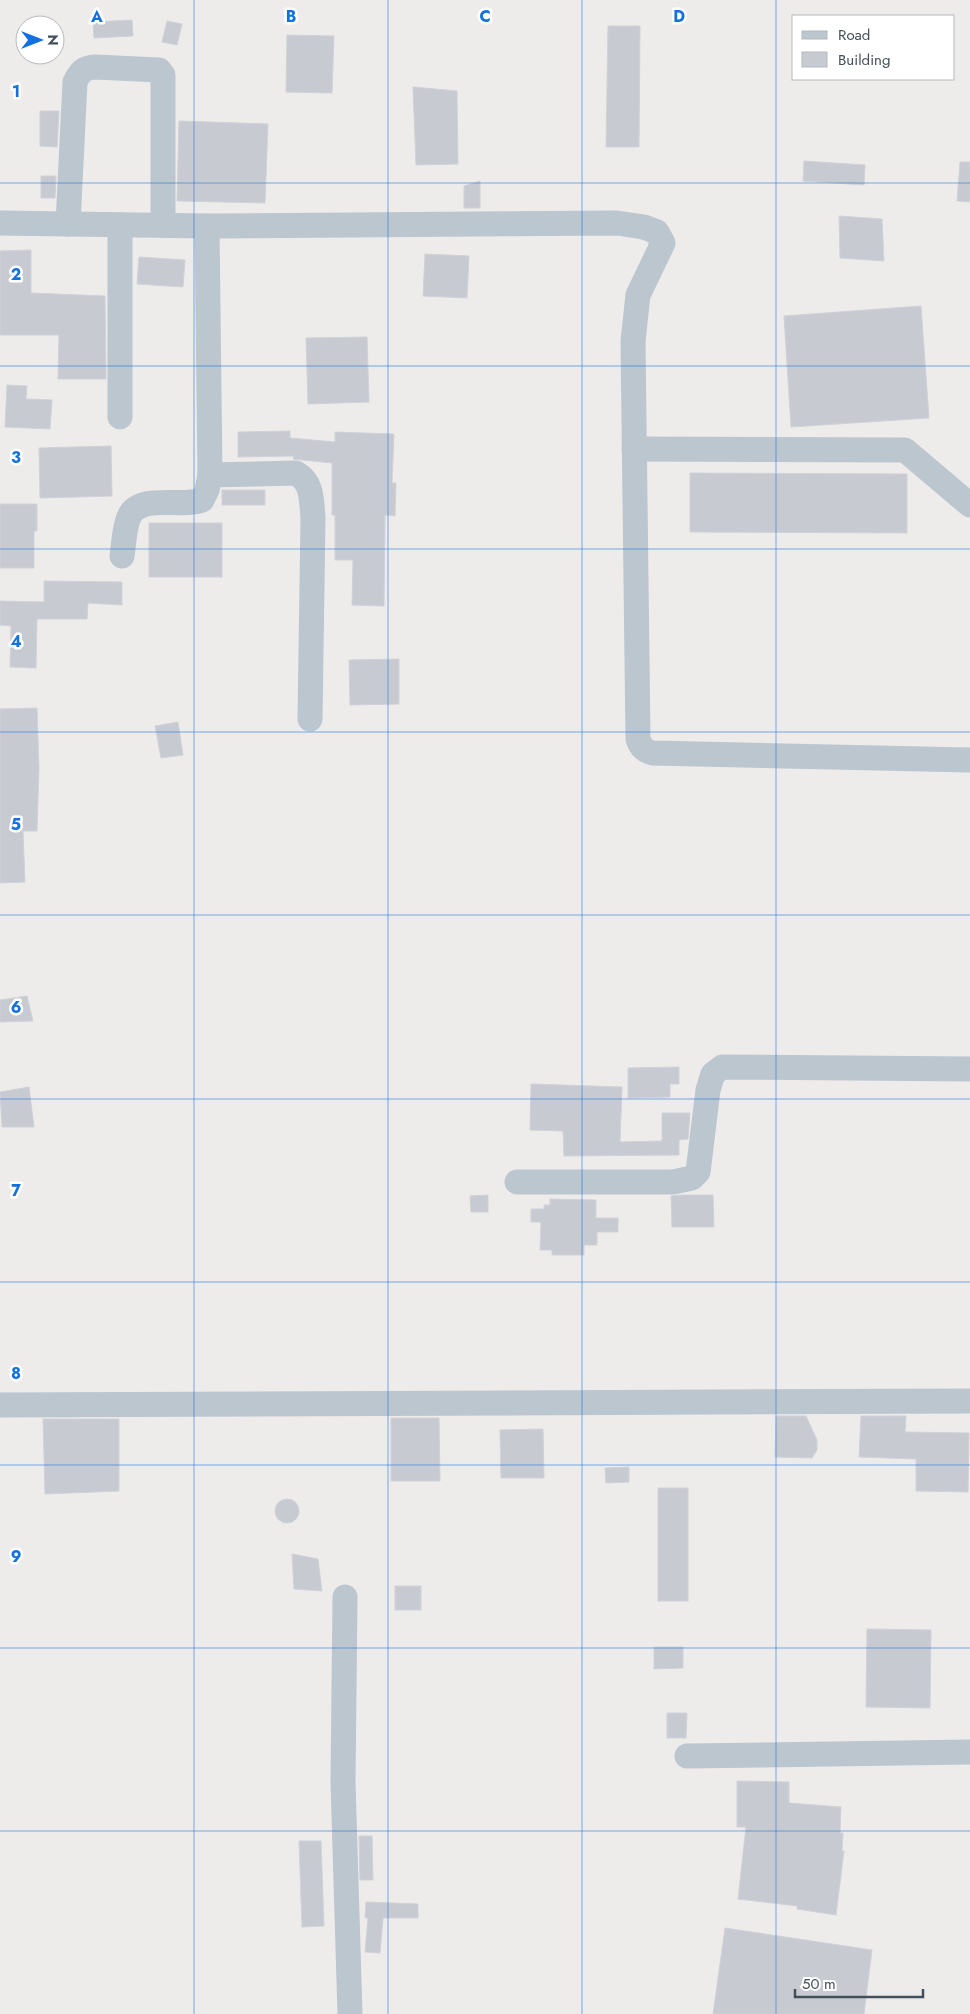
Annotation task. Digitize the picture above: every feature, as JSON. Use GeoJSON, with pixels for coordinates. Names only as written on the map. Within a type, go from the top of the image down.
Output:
{"type":"FeatureCollection","features":[{"type":"Feature","properties":{"kind":"street"},"geometry":{"type":"LineString","coordinates":[[68,224],[75,82],[80,72],[86,68],[95,67],[159,70],[163,75],[162,225]]}},
{"type":"Feature","properties":{"kind":"street"},"geometry":{"type":"LineString","coordinates":[[0,223],[207,226],[617,223],[644,227],[657,232],[663,243],[638,295],[633,341],[638,739],[646,751],[970,760]]}},
{"type":"Feature","properties":{"kind":"street"},"geometry":{"type":"LineString","coordinates":[[120,225],[120,418]]}},
{"type":"Feature","properties":{"kind":"street"},"geometry":{"type":"LineString","coordinates":[[122,556],[129,517],[136,507],[148,503],[192,503],[202,500],[207,490],[210,474],[207,226]]}},
{"type":"Feature","properties":{"kind":"street"},"geometry":{"type":"LineString","coordinates":[[634,450],[905,450],[970,505]]}},
{"type":"Feature","properties":{"kind":"street"},"geometry":{"type":"LineString","coordinates":[[210,474],[296,473],[305,479],[311,492],[313,517],[310,719]]}},
{"type":"Feature","properties":{"kind":"street"},"geometry":{"type":"LineString","coordinates":[[517,1182],[673,1182],[692,1178],[698,1172],[708,1090],[713,1074],[722,1066],[970,1068]]}},
{"type":"Feature","properties":{"kind":"street"},"geometry":{"type":"LineString","coordinates":[[0,1405],[970,1401]]}},
{"type":"Feature","properties":{"kind":"street"},"geometry":{"type":"LineString","coordinates":[[345,1597],[343,1782],[350,2014]]}},
{"type":"Feature","properties":{"kind":"street"},"geometry":{"type":"LineString","coordinates":[[687,1756],[970,1752]]}},
{"type":"Feature","properties":{"kind":"building"},"geometry":{"type":"Polygon","coordinates":[[[132,20],[133,36],[94,38],[93,22],[132,20]]]}},
{"type":"Feature","properties":{"kind":"building"},"geometry":{"type":"Polygon","coordinates":[[[167,21],[182,24],[177,45],[162,42],[167,21]]]}},
{"type":"Feature","properties":{"kind":"building"},"geometry":{"type":"Polygon","coordinates":[[[608,26],[640,26],[639,147],[606,147],[608,26]]]}},
{"type":"Feature","properties":{"kind":"building"},"geometry":{"type":"Polygon","coordinates":[[[287,35],[334,36],[332,93],[286,92],[287,35]]]}},
{"type":"Feature","properties":{"kind":"building"},"geometry":{"type":"Polygon","coordinates":[[[413,87],[457,91],[458,164],[416,165],[413,87]]]}},
{"type":"Feature","properties":{"kind":"building"},"geometry":{"type":"Polygon","coordinates":[[[40,111],[59,111],[57,147],[40,146],[40,111]]]}},
{"type":"Feature","properties":{"kind":"building"},"geometry":{"type":"Polygon","coordinates":[[[179,121],[268,124],[265,203],[177,201],[179,121]]]}},
{"type":"Feature","properties":{"kind":"building"},"geometry":{"type":"Polygon","coordinates":[[[804,161],[865,165],[864,185],[803,181],[804,161]]]}},
{"type":"Feature","properties":{"kind":"building"},"geometry":{"type":"Polygon","coordinates":[[[960,162],[970,162],[970,202],[957,201],[960,162]]]}},
{"type":"Feature","properties":{"kind":"building"},"geometry":{"type":"Polygon","coordinates":[[[41,176],[56,176],[55,198],[41,198],[41,176]]]}},
{"type":"Feature","properties":{"kind":"building"},"geometry":{"type":"Polygon","coordinates":[[[480,181],[480,208],[464,208],[464,186],[480,181]]]}},
{"type":"Feature","properties":{"kind":"building"},"geometry":{"type":"Polygon","coordinates":[[[839,216],[882,219],[884,261],[840,258],[839,216]]]}},
{"type":"Feature","properties":{"kind":"building"},"geometry":{"type":"Polygon","coordinates":[[[31,250],[31,293],[105,296],[106,379],[58,379],[59,335],[0,335],[0,251],[31,250]]]}},
{"type":"Feature","properties":{"kind":"building"},"geometry":{"type":"Polygon","coordinates":[[[425,254],[469,256],[467,298],[423,296],[425,254]]]}},
{"type":"Feature","properties":{"kind":"building"},"geometry":{"type":"Polygon","coordinates":[[[139,257],[185,260],[183,287],[137,284],[139,257]]]}},
{"type":"Feature","properties":{"kind":"building"},"geometry":{"type":"Polygon","coordinates":[[[921,306],[929,418],[791,427],[784,316],[921,306]]]}},
{"type":"Feature","properties":{"kind":"building"},"geometry":{"type":"Polygon","coordinates":[[[367,337],[369,402],[308,404],[306,338],[367,337]]]}},
{"type":"Feature","properties":{"kind":"building"},"geometry":{"type":"Polygon","coordinates":[[[7,385],[27,386],[26,399],[52,400],[50,429],[5,427],[7,385]]]}},
{"type":"Feature","properties":{"kind":"building"},"geometry":{"type":"Polygon","coordinates":[[[290,431],[290,438],[335,442],[335,432],[394,434],[392,483],[396,483],[395,516],[385,515],[384,606],[352,605],[353,560],[335,560],[335,515],[332,515],[332,463],[293,459],[294,456],[238,457],[238,432],[290,431]]]}},
{"type":"Feature","properties":{"kind":"building"},"geometry":{"type":"Polygon","coordinates":[[[111,446],[112,496],[40,498],[39,448],[111,446]]]}},
{"type":"Feature","properties":{"kind":"building"},"geometry":{"type":"Polygon","coordinates":[[[690,473],[907,474],[907,533],[690,532],[690,473]]]}},
{"type":"Feature","properties":{"kind":"building"},"geometry":{"type":"Polygon","coordinates":[[[222,490],[265,490],[265,505],[222,505],[222,490]]]}},
{"type":"Feature","properties":{"kind":"building"},"geometry":{"type":"Polygon","coordinates":[[[0,504],[37,504],[37,531],[34,531],[34,568],[0,568],[0,504]]]}},
{"type":"Feature","properties":{"kind":"building"},"geometry":{"type":"Polygon","coordinates":[[[149,523],[222,523],[222,577],[149,577],[149,523]]]}},
{"type":"Feature","properties":{"kind":"building"},"geometry":{"type":"Polygon","coordinates":[[[44,581],[122,582],[122,605],[88,603],[87,619],[37,619],[36,668],[10,667],[11,626],[0,625],[0,601],[44,602],[44,581]]]}},
{"type":"Feature","properties":{"kind":"building"},"geometry":{"type":"Polygon","coordinates":[[[399,659],[399,704],[350,705],[349,660],[399,659]]]}},
{"type":"Feature","properties":{"kind":"building"},"geometry":{"type":"Polygon","coordinates":[[[37,708],[39,768],[37,831],[23,831],[25,882],[0,883],[0,709],[37,708]]]}},
{"type":"Feature","properties":{"kind":"building"},"geometry":{"type":"Polygon","coordinates":[[[178,722],[183,755],[161,758],[155,726],[178,722]]]}},
{"type":"Feature","properties":{"kind":"building"},"geometry":{"type":"Polygon","coordinates":[[[27,996],[33,1021],[0,1022],[0,1000],[27,996]]]}},
{"type":"Feature","properties":{"kind":"building"},"geometry":{"type":"Polygon","coordinates":[[[679,1067],[679,1084],[670,1084],[670,1097],[628,1098],[628,1068],[679,1067]]]}},
{"type":"Feature","properties":{"kind":"building"},"geometry":{"type":"Polygon","coordinates":[[[531,1084],[622,1087],[620,1142],[662,1141],[662,1113],[690,1113],[688,1139],[679,1140],[679,1155],[564,1156],[563,1131],[530,1130],[531,1084]]]}},
{"type":"Feature","properties":{"kind":"building"},"geometry":{"type":"Polygon","coordinates":[[[29,1087],[34,1127],[2,1127],[0,1092],[29,1087]]]}},
{"type":"Feature","properties":{"kind":"building"},"geometry":{"type":"Polygon","coordinates":[[[488,1195],[488,1212],[471,1212],[470,1196],[488,1195]]]}},
{"type":"Feature","properties":{"kind":"building"},"geometry":{"type":"Polygon","coordinates":[[[713,1195],[714,1227],[672,1227],[671,1196],[713,1195]]]}},
{"type":"Feature","properties":{"kind":"building"},"geometry":{"type":"Polygon","coordinates":[[[550,1199],[596,1200],[596,1218],[618,1218],[618,1232],[597,1232],[597,1245],[584,1245],[584,1255],[552,1255],[552,1250],[540,1250],[541,1222],[531,1222],[531,1209],[544,1209],[544,1205],[550,1205],[550,1199]]]}},
{"type":"Feature","properties":{"kind":"building"},"geometry":{"type":"Polygon","coordinates":[[[776,1416],[806,1416],[817,1440],[817,1450],[812,1458],[775,1457],[776,1416]]]}},
{"type":"Feature","properties":{"kind":"building"},"geometry":{"type":"Polygon","coordinates":[[[861,1416],[906,1416],[905,1432],[969,1433],[968,1492],[916,1491],[916,1459],[859,1457],[861,1416]]]}},
{"type":"Feature","properties":{"kind":"building"},"geometry":{"type":"Polygon","coordinates":[[[391,1418],[439,1418],[440,1481],[391,1481],[391,1418]]]}},
{"type":"Feature","properties":{"kind":"building"},"geometry":{"type":"Polygon","coordinates":[[[43,1419],[119,1419],[119,1491],[45,1494],[43,1419]]]}},
{"type":"Feature","properties":{"kind":"building"},"geometry":{"type":"Polygon","coordinates":[[[543,1429],[544,1478],[501,1478],[500,1430],[543,1429]]]}},
{"type":"Feature","properties":{"kind":"building"},"geometry":{"type":"Polygon","coordinates":[[[629,1467],[629,1482],[606,1483],[605,1468],[629,1467]]]}},
{"type":"Feature","properties":{"kind":"building"},"geometry":{"type":"Polygon","coordinates":[[[658,1488],[688,1488],[688,1601],[658,1601],[658,1488]]]}},
{"type":"Feature","properties":{"kind":"building"},"geometry":{"type":"Polygon","coordinates":[[[287,1499],[295,1503],[299,1511],[295,1519],[287,1523],[279,1519],[275,1511],[279,1503],[287,1499]]]}},
{"type":"Feature","properties":{"kind":"building"},"geometry":{"type":"Polygon","coordinates":[[[292,1554],[318,1559],[322,1591],[294,1589],[292,1554]]]}},
{"type":"Feature","properties":{"kind":"building"},"geometry":{"type":"Polygon","coordinates":[[[395,1586],[421,1586],[421,1610],[395,1610],[395,1586]]]}},
{"type":"Feature","properties":{"kind":"building"},"geometry":{"type":"Polygon","coordinates":[[[867,1629],[931,1630],[930,1708],[866,1707],[867,1629]]]}},
{"type":"Feature","properties":{"kind":"building"},"geometry":{"type":"Polygon","coordinates":[[[654,1647],[683,1647],[683,1668],[654,1669],[654,1647]]]}},
{"type":"Feature","properties":{"kind":"building"},"geometry":{"type":"Polygon","coordinates":[[[667,1713],[687,1713],[686,1738],[667,1738],[667,1713]]]}},
{"type":"Feature","properties":{"kind":"building"},"geometry":{"type":"Polygon","coordinates":[[[737,1781],[789,1782],[789,1803],[841,1807],[840,1833],[843,1833],[842,1851],[844,1851],[836,1915],[797,1909],[797,1906],[738,1899],[746,1827],[737,1827],[737,1781]]]}},
{"type":"Feature","properties":{"kind":"building"},"geometry":{"type":"Polygon","coordinates":[[[359,1836],[372,1836],[373,1880],[360,1880],[359,1836]]]}},
{"type":"Feature","properties":{"kind":"building"},"geometry":{"type":"Polygon","coordinates":[[[299,1841],[321,1841],[324,1926],[302,1927],[299,1841]]]}},
{"type":"Feature","properties":{"kind":"building"},"geometry":{"type":"Polygon","coordinates":[[[366,1902],[418,1904],[418,1918],[383,1918],[380,1953],[365,1952],[368,1918],[365,1918],[366,1902]]]}},
{"type":"Feature","properties":{"kind":"building"},"geometry":{"type":"Polygon","coordinates":[[[725,1928],[872,1950],[864,2014],[713,2014],[725,1928]]]}}]}
